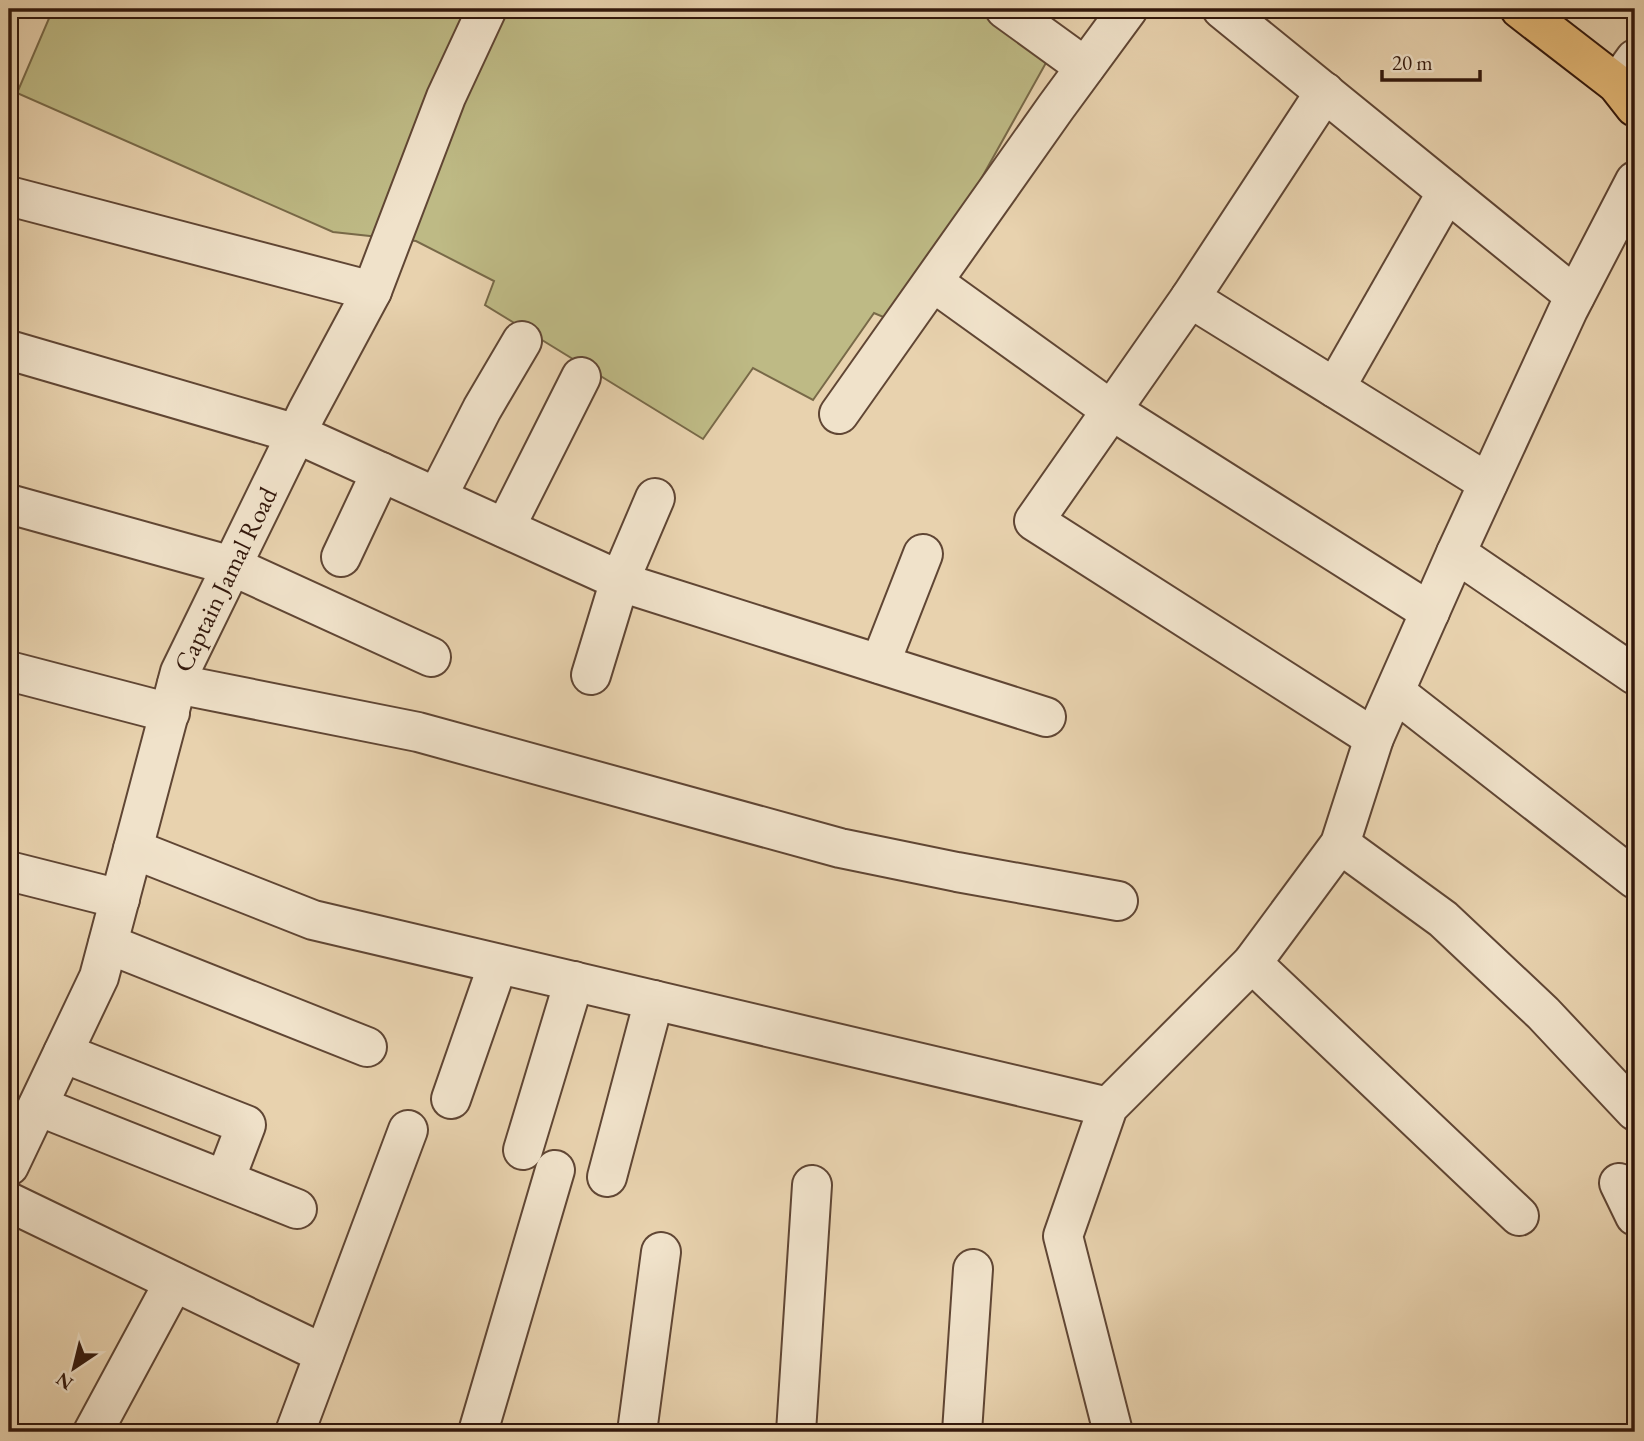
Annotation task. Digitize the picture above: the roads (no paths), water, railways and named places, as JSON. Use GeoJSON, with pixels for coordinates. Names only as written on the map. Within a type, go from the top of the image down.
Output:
{"type":"FeatureCollection","features":[{"type":"Feature","properties":{"kind":"main road"},"geometry":{"type":"LineString","coordinates":[[1520,9],[1629,83]]}},
{"type":"Feature","properties":{"kind":"street","name":"Captain Jamal Road"},"geometry":{"type":"LineString","coordinates":[[9,1166],[99,977],[180,672],[296,434],[372,291],[446,97],[487,9]]}},
{"type":"Feature","properties":{"kind":"street"},"geometry":{"type":"LineString","coordinates":[[1005,9],[1085,67]]}},
{"type":"Feature","properties":{"kind":"street"},"geometry":{"type":"LineString","coordinates":[[839,414],[1128,9]]}},
{"type":"Feature","properties":{"kind":"street"},"geometry":{"type":"LineString","coordinates":[[1222,9],[1575,296]]}},
{"type":"Feature","properties":{"kind":"street"},"geometry":{"type":"LineString","coordinates":[[1325,92],[1190,298],[1034,521],[1374,738]]}},
{"type":"Feature","properties":{"kind":"street"},"geometry":{"type":"LineString","coordinates":[[1113,1432],[1062,1236],[1108,1107],[1252,962],[1340,844],[1374,738],[1456,553],[1575,296],[1635,181]]}},
{"type":"Feature","properties":{"kind":"street"},"geometry":{"type":"LineString","coordinates":[[1335,388],[1447,192]]}},
{"type":"Feature","properties":{"kind":"street"},"geometry":{"type":"LineString","coordinates":[[9,196],[372,291]]}},
{"type":"Feature","properties":{"kind":"street"},"geometry":{"type":"LineString","coordinates":[[933,282],[1111,410],[1430,612]]}},
{"type":"Feature","properties":{"kind":"street"},"geometry":{"type":"LineString","coordinates":[[1190,298],[1488,482]]}},
{"type":"Feature","properties":{"kind":"street"},"geometry":{"type":"LineString","coordinates":[[437,497],[482,410],[522,341]]}},
{"type":"Feature","properties":{"kind":"street"},"geometry":{"type":"LineString","coordinates":[[9,350],[296,434],[620,580],[1046,717]]}},
{"type":"Feature","properties":{"kind":"street"},"geometry":{"type":"LineString","coordinates":[[505,528],[581,377]]}},
{"type":"Feature","properties":{"kind":"street"},"geometry":{"type":"LineString","coordinates":[[341,557],[381,472]]}},
{"type":"Feature","properties":{"kind":"street"},"geometry":{"type":"LineString","coordinates":[[591,676],[620,580],[655,498]]}},
{"type":"Feature","properties":{"kind":"street"},"geometry":{"type":"LineString","coordinates":[[9,504],[232,566],[431,657]]}},
{"type":"Feature","properties":{"kind":"street"},"geometry":{"type":"LineString","coordinates":[[1456,553],[1635,675]]}},
{"type":"Feature","properties":{"kind":"street"},"geometry":{"type":"LineString","coordinates":[[880,664],[923,554]]}},
{"type":"Feature","properties":{"kind":"street"},"geometry":{"type":"LineString","coordinates":[[9,671],[174,698],[418,732],[840,848],[1118,901]]}},
{"type":"Feature","properties":{"kind":"street"},"geometry":{"type":"LineString","coordinates":[[1395,692],[1635,879]]}},
{"type":"Feature","properties":{"kind":"street"},"geometry":{"type":"LineString","coordinates":[[1340,844],[1443,919],[1543,1013],[1635,1111]]}},
{"type":"Feature","properties":{"kind":"street"},"geometry":{"type":"LineString","coordinates":[[133,849],[313,920],[1108,1107]]}},
{"type":"Feature","properties":{"kind":"street"},"geometry":{"type":"LineString","coordinates":[[9,871],[120,900]]}},
{"type":"Feature","properties":{"kind":"street"},"geometry":{"type":"LineString","coordinates":[[108,944],[367,1047]]}},
{"type":"Feature","properties":{"kind":"street"},"geometry":{"type":"LineString","coordinates":[[1252,962],[1519,1216]]}},
{"type":"Feature","properties":{"kind":"street"},"geometry":{"type":"LineString","coordinates":[[452,1099],[498,964]]}},
{"type":"Feature","properties":{"kind":"street"},"geometry":{"type":"LineString","coordinates":[[523,1150],[574,981]]}},
{"type":"Feature","properties":{"kind":"street"},"geometry":{"type":"LineString","coordinates":[[607,1177],[654,1000]]}},
{"type":"Feature","properties":{"kind":"street"},"geometry":{"type":"LineString","coordinates":[[63,1052],[246,1125],[225,1180]]}},
{"type":"Feature","properties":{"kind":"street"},"geometry":{"type":"LineString","coordinates":[[38,1106],[297,1209]]}},
{"type":"Feature","properties":{"kind":"street"},"geometry":{"type":"LineString","coordinates":[[295,1432],[408,1130]]}},
{"type":"Feature","properties":{"kind":"street"},"geometry":{"type":"LineString","coordinates":[[478,1432],[555,1170]]}},
{"type":"Feature","properties":{"kind":"street"},"geometry":{"type":"LineString","coordinates":[[796,1432],[813,1185]]}},
{"type":"Feature","properties":{"kind":"street"},"geometry":{"type":"LineString","coordinates":[[9,1202],[324,1354]]}},
{"type":"Feature","properties":{"kind":"street"},"geometry":{"type":"LineString","coordinates":[[637,1432],[661,1252]]}},
{"type":"Feature","properties":{"kind":"street"},"geometry":{"type":"LineString","coordinates":[[962,1432],[972,1269]]}},
{"type":"Feature","properties":{"kind":"street"},"geometry":{"type":"LineString","coordinates":[[93,1432],[174,1282]]}}]}
